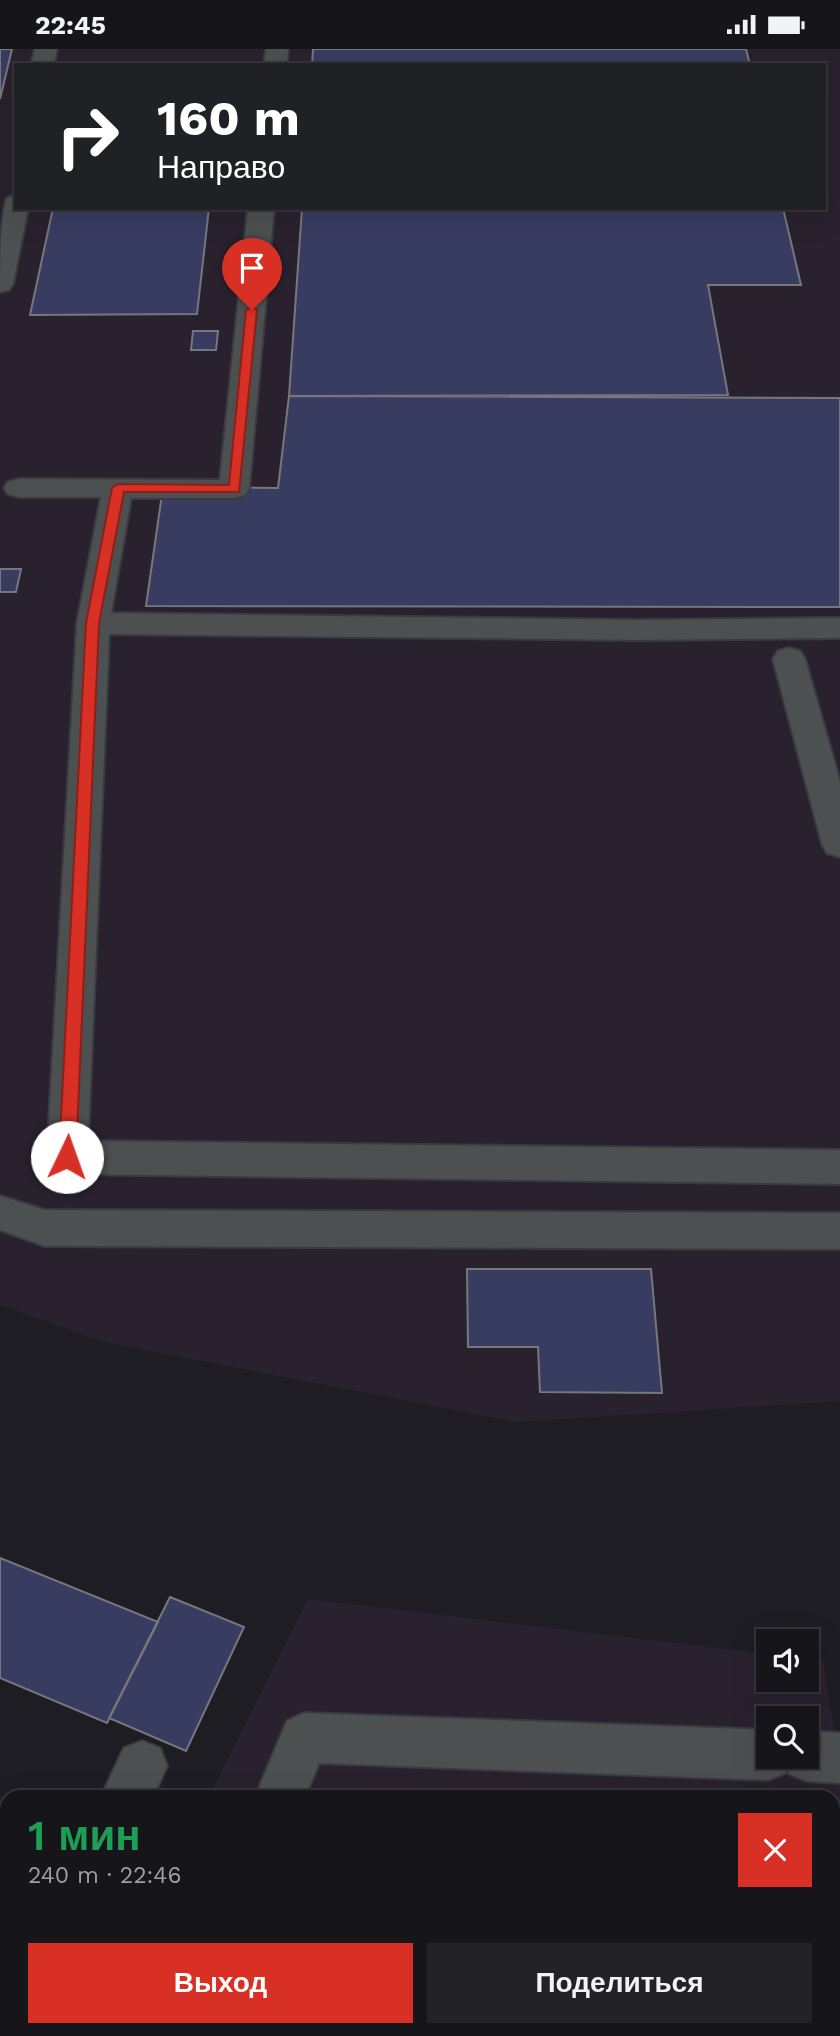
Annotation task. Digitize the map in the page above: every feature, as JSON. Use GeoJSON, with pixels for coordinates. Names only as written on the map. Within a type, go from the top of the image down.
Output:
{"type":"FeatureCollection","features":[{"type":"Feature","properties":{"kind":"lane"},"geometry":{"type":"LineString","coordinates":[[0,284],[15,210]]}},
{"type":"Feature","properties":{"kind":"lane"},"geometry":{"type":"LineString","coordinates":[[19,488],[234,489],[261,210]]}},
{"type":"Feature","properties":{"kind":"lane"},"geometry":{"type":"LineString","coordinates":[[118,488],[93,623],[67,1157],[840,1167]]}},
{"type":"Feature","properties":{"kind":"lane"},"geometry":{"type":"LineString","coordinates":[[93,623],[637,630],[840,628]]}},
{"type":"Feature","properties":{"kind":"lane"},"geometry":{"type":"LineString","coordinates":[[789,659],[840,844]]}},
{"type":"Feature","properties":{"kind":"lane"},"geometry":{"type":"LineString","coordinates":[[0,1213],[45,1228],[840,1231]]}},
{"type":"Feature","properties":{"kind":"lane"},"geometry":{"type":"LineString","coordinates":[[283,1790],[304,1738],[756,1755]]}},
{"type":"Feature","properties":{"kind":"lane"},"geometry":{"type":"LineString","coordinates":[[819,1757],[840,1758]]}},
{"type":"Feature","properties":{"kind":"shaded area"},"geometry":{"type":"Polygon","coordinates":[[[0,49],[840,49],[840,1401],[516,1422],[104,1342],[0,1305],[0,49]]]}},
{"type":"Feature","properties":{"kind":"shaded area"},"geometry":{"type":"Polygon","coordinates":[[[308,1599],[756,1653],[756,1692],[819,1692],[819,1660],[823,1660],[840,1769],[840,1790],[212,1790],[308,1599]]]}},
{"type":"Feature","properties":{"kind":"building"},"geometry":{"type":"Polygon","coordinates":[[[0,49],[12,49],[0,99],[0,49]]]}},
{"type":"Feature","properties":{"kind":"building"},"geometry":{"type":"Polygon","coordinates":[[[313,49],[746,49],[750,63],[312,63],[313,49]]]}},
{"type":"Feature","properties":{"kind":"building"},"geometry":{"type":"Polygon","coordinates":[[[53,210],[209,210],[197,314],[30,315],[53,210]]]}},
{"type":"Feature","properties":{"kind":"building"},"geometry":{"type":"Polygon","coordinates":[[[302,210],[783,210],[801,285],[708,285],[728,395],[289,396],[302,210]]]}},
{"type":"Feature","properties":{"kind":"building"},"geometry":{"type":"Polygon","coordinates":[[[193,331],[218,331],[216,350],[191,350],[193,331]]]}},
{"type":"Feature","properties":{"kind":"building"},"geometry":{"type":"Polygon","coordinates":[[[289,396],[840,398],[840,607],[146,606],[163,487],[278,488],[289,396]]]}},
{"type":"Feature","properties":{"kind":"building"},"geometry":{"type":"Polygon","coordinates":[[[0,569],[21,569],[16,592],[0,592],[0,569]]]}},
{"type":"Feature","properties":{"kind":"building"},"geometry":{"type":"Polygon","coordinates":[[[467,1269],[651,1269],[662,1393],[540,1392],[538,1347],[468,1347],[467,1269]]]}},
{"type":"Feature","properties":{"kind":"building"},"geometry":{"type":"Polygon","coordinates":[[[0,1558],[158,1622],[107,1723],[0,1678],[0,1558]]]}},
{"type":"Feature","properties":{"kind":"building"},"geometry":{"type":"Polygon","coordinates":[[[170,1597],[244,1627],[186,1751],[109,1718],[170,1597]]]}},
{"type":"Feature","properties":{"kind":"route"},"geometry":{"type":"LineString","coordinates":[[67,1157],[93,623],[118,488],[234,489],[252,310]]}}]}
